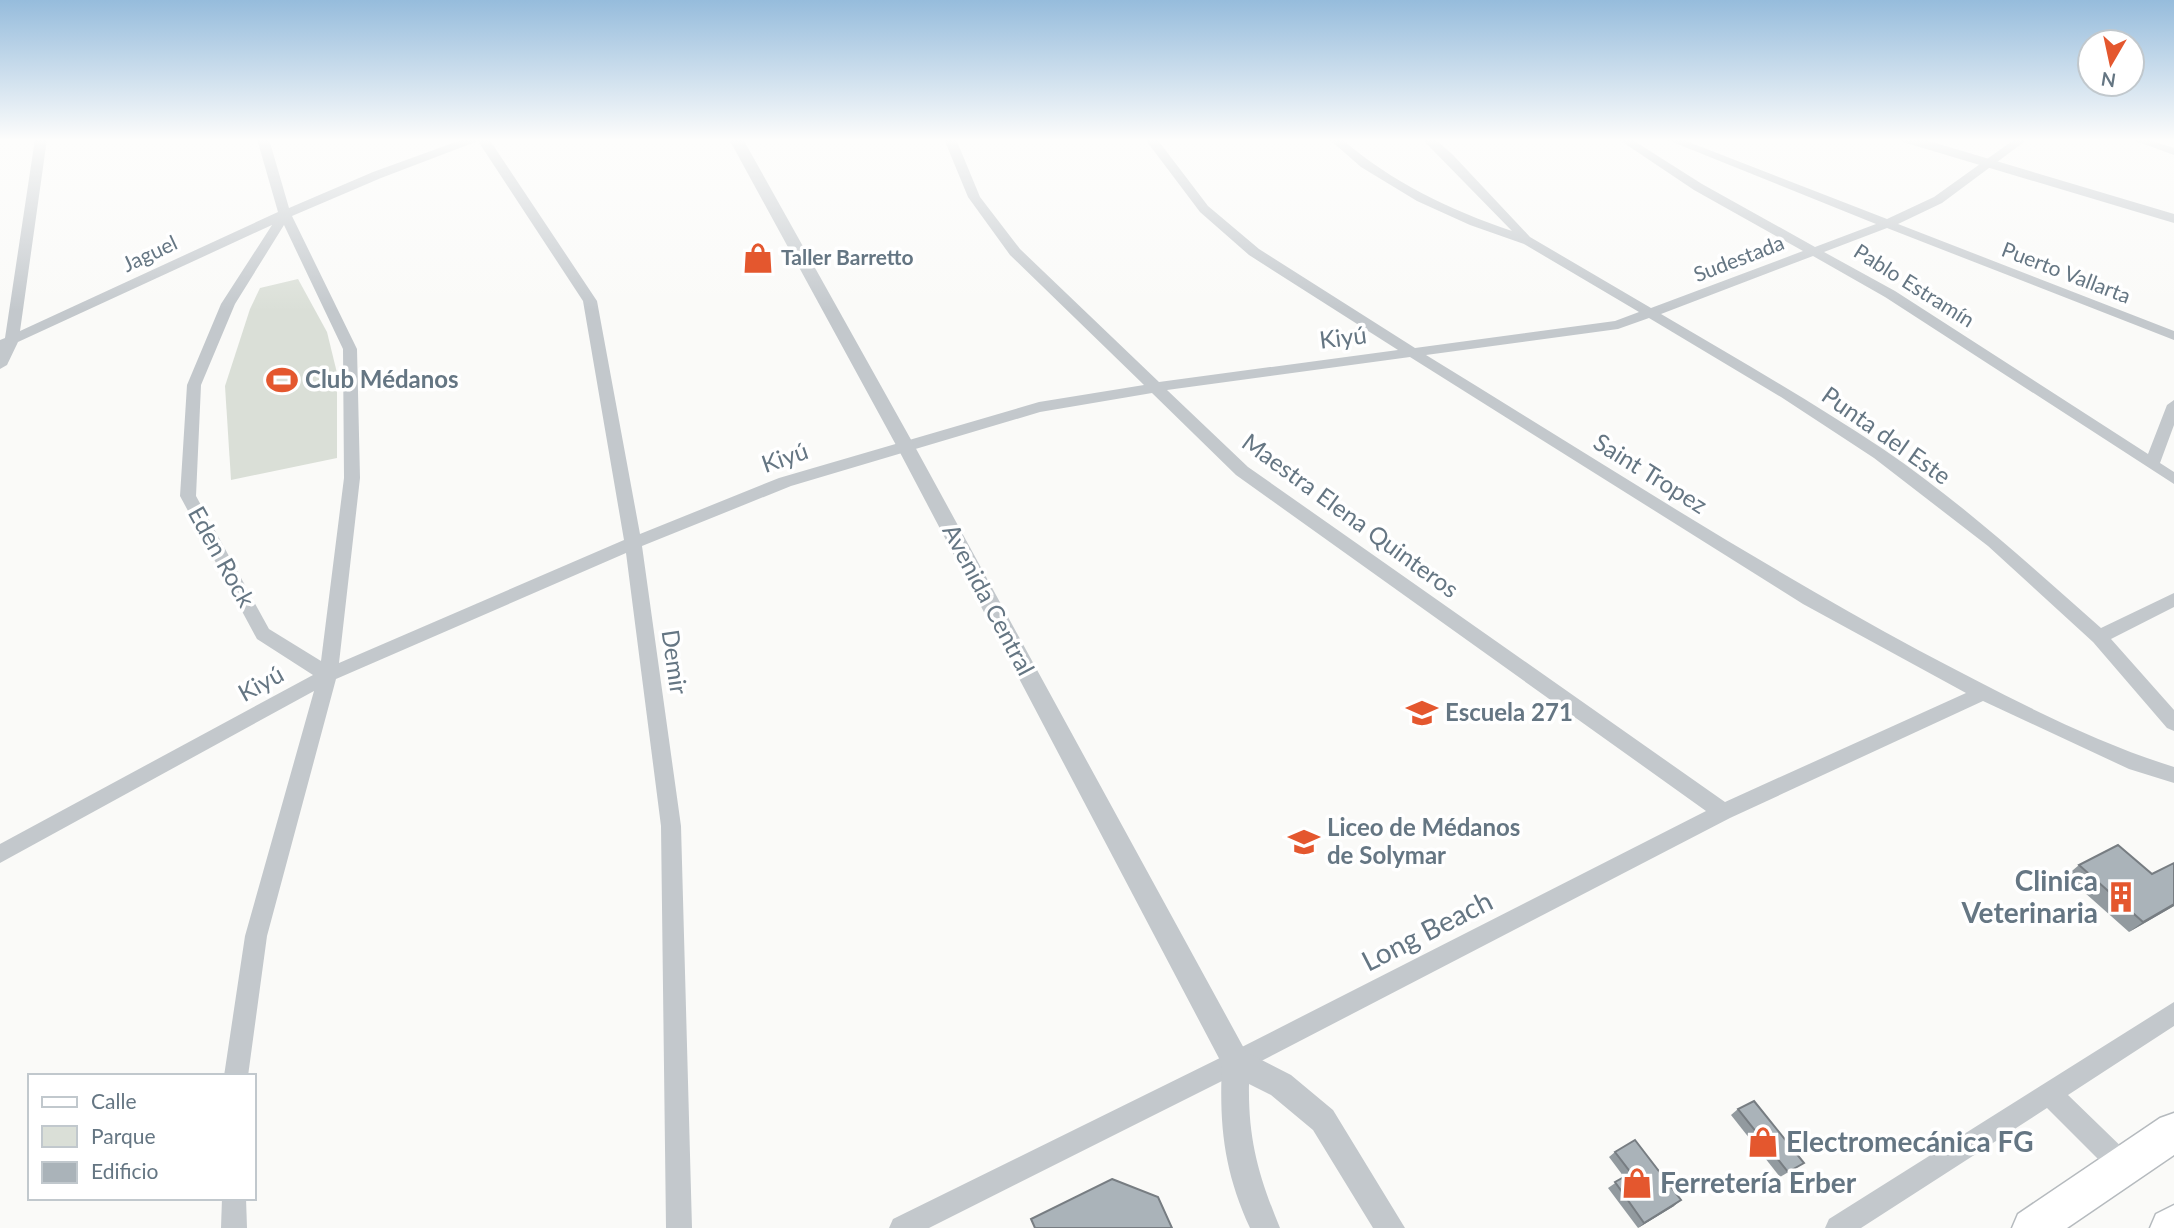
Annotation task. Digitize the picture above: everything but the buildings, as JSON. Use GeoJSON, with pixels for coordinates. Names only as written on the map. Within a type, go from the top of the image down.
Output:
{"type":"FeatureCollection","features":[{"type":"Feature","properties":{"kind":"main road"},"geometry":{"type":"LineString","coordinates":[[2032,1228],[2174,1132]]}},
{"type":"Feature","properties":{"kind":"street"},"geometry":{"type":"LineString","coordinates":[[0,365],[31,196]]}},
{"type":"Feature","properties":{"kind":"street"},"geometry":{"type":"LineString","coordinates":[[236,1074],[256,936],[328,676],[352,478],[350,349],[285,215],[280,196]]}},
{"type":"Feature","properties":{"kind":"street","name":"Jaguel"},"geometry":{"type":"LineString","coordinates":[[6,343],[149,275],[328,196]]}},
{"type":"Feature","properties":{"kind":"street","name":"Demir"},"geometry":{"type":"LineString","coordinates":[[521,196],[590,301],[633,543],[671,825],[679,1228]]}},
{"type":"Feature","properties":{"kind":"street","name":"Avenida Central"},"geometry":{"type":"LineString","coordinates":[[768,196],[905,445],[1236,1062],[1236,1148],[1247,1190],[1265,1228]]}},
{"type":"Feature","properties":{"kind":"street","name":"Maestra Elena Quinteros"},"geometry":{"type":"LineString","coordinates":[[974,196],[1015,251],[1242,471],[1723,812]]}},
{"type":"Feature","properties":{"kind":"street","name":"Saint Tropez"},"geometry":{"type":"LineString","coordinates":[[1195,196],[1204,209],[1254,252],[1809,599],[1983,693],[2136,763],[2174,775]]}},
{"type":"Feature","properties":{"kind":"street","name":"Punta del Este"},"geometry":{"type":"LineString","coordinates":[[1418,196],[1474,222],[1529,241],[1652,313],[1879,454],[1994,542],[2099,637],[2174,723]]}},
{"type":"Feature","properties":{"kind":"street","name":"Punta del Este"},"geometry":{"type":"LineString","coordinates":[[1486,196],[1529,241]]}},
{"type":"Feature","properties":{"kind":"street","name":"Pablo Estramín"},"geometry":{"type":"LineString","coordinates":[[1716,196],[1890,294],[2174,479]]}},
{"type":"Feature","properties":{"kind":"street","name":"Puerto Vallarta"},"geometry":{"type":"LineString","coordinates":[[1818,196],[2174,336]]}},
{"type":"Feature","properties":{"kind":"street","name":"Sudestada"},"geometry":{"type":"LineString","coordinates":[[1652,313],[1887,223],[1943,196]]}},
{"type":"Feature","properties":{"kind":"street"},"geometry":{"type":"LineString","coordinates":[[2098,196],[2174,219]]}},
{"type":"Feature","properties":{"kind":"street","name":"Eden Rock"},"geometry":{"type":"LineString","coordinates":[[285,215],[228,304],[194,385],[188,496],[263,634],[328,676]]}},
{"type":"Feature","properties":{"kind":"street","name":"Kiyú"},"geometry":{"type":"LineString","coordinates":[[0,854],[328,676],[633,543],[785,482],[1039,407],[1158,387],[1618,325],[1652,313]]}},
{"type":"Feature","properties":{"kind":"street"},"geometry":{"type":"LineString","coordinates":[[2152,463],[2174,405]]}},
{"type":"Feature","properties":{"kind":"street"},"geometry":{"type":"LineString","coordinates":[[2099,637],[2174,599]]}},
{"type":"Feature","properties":{"kind":"street","name":"Long Beach"},"geometry":{"type":"LineString","coordinates":[[902,1228],[1236,1062],[1723,812],[1983,693]]}},
{"type":"Feature","properties":{"kind":"street"},"geometry":{"type":"LineString","coordinates":[[1838,1228],[2174,1013]]}},
{"type":"Feature","properties":{"kind":"street"},"geometry":{"type":"LineString","coordinates":[[1236,1062],[1281,1085],[1324,1120],[1390,1228]]}},
{"type":"Feature","properties":{"kind":"street"},"geometry":{"type":"LineString","coordinates":[[2049,1093],[2124,1167]]}},
{"type":"Feature","properties":{"kind":"street"},"geometry":{"type":"LineString","coordinates":[[234,1200],[234,1228]]}},
{"type":"Feature","properties":{"kind":"green space","name":"Club Médanos"},"geometry":{"type":"Polygon","coordinates":[[[298,279],[327,332],[337,373],[337,458],[231,480],[225,386],[250,309],[260,288],[298,279]]]}},
{"type":"Feature","properties":{"kind":"place","name":"Taller Barretto"},"geometry":{"type":"Point","coordinates":[758,258]}},
{"type":"Feature","properties":{"kind":"place","name":"Club Médanos"},"geometry":{"type":"Point","coordinates":[282,380]}},
{"type":"Feature","properties":{"kind":"place","name":"Escuela 271"},"geometry":{"type":"Point","coordinates":[1422,713]}},
{"type":"Feature","properties":{"kind":"place","name":"Liceo de Médanos de Solymar"},"geometry":{"type":"Point","coordinates":[1304,842]}},
{"type":"Feature","properties":{"kind":"place","name":"Clinica Veterinaria"},"geometry":{"type":"Point","coordinates":[2121,897]}},
{"type":"Feature","properties":{"kind":"place","name":"Electromecánica FG"},"geometry":{"type":"Point","coordinates":[1763,1142]}},
{"type":"Feature","properties":{"kind":"place","name":"Ferretería Erber"},"geometry":{"type":"Point","coordinates":[1637,1183]}}]}
